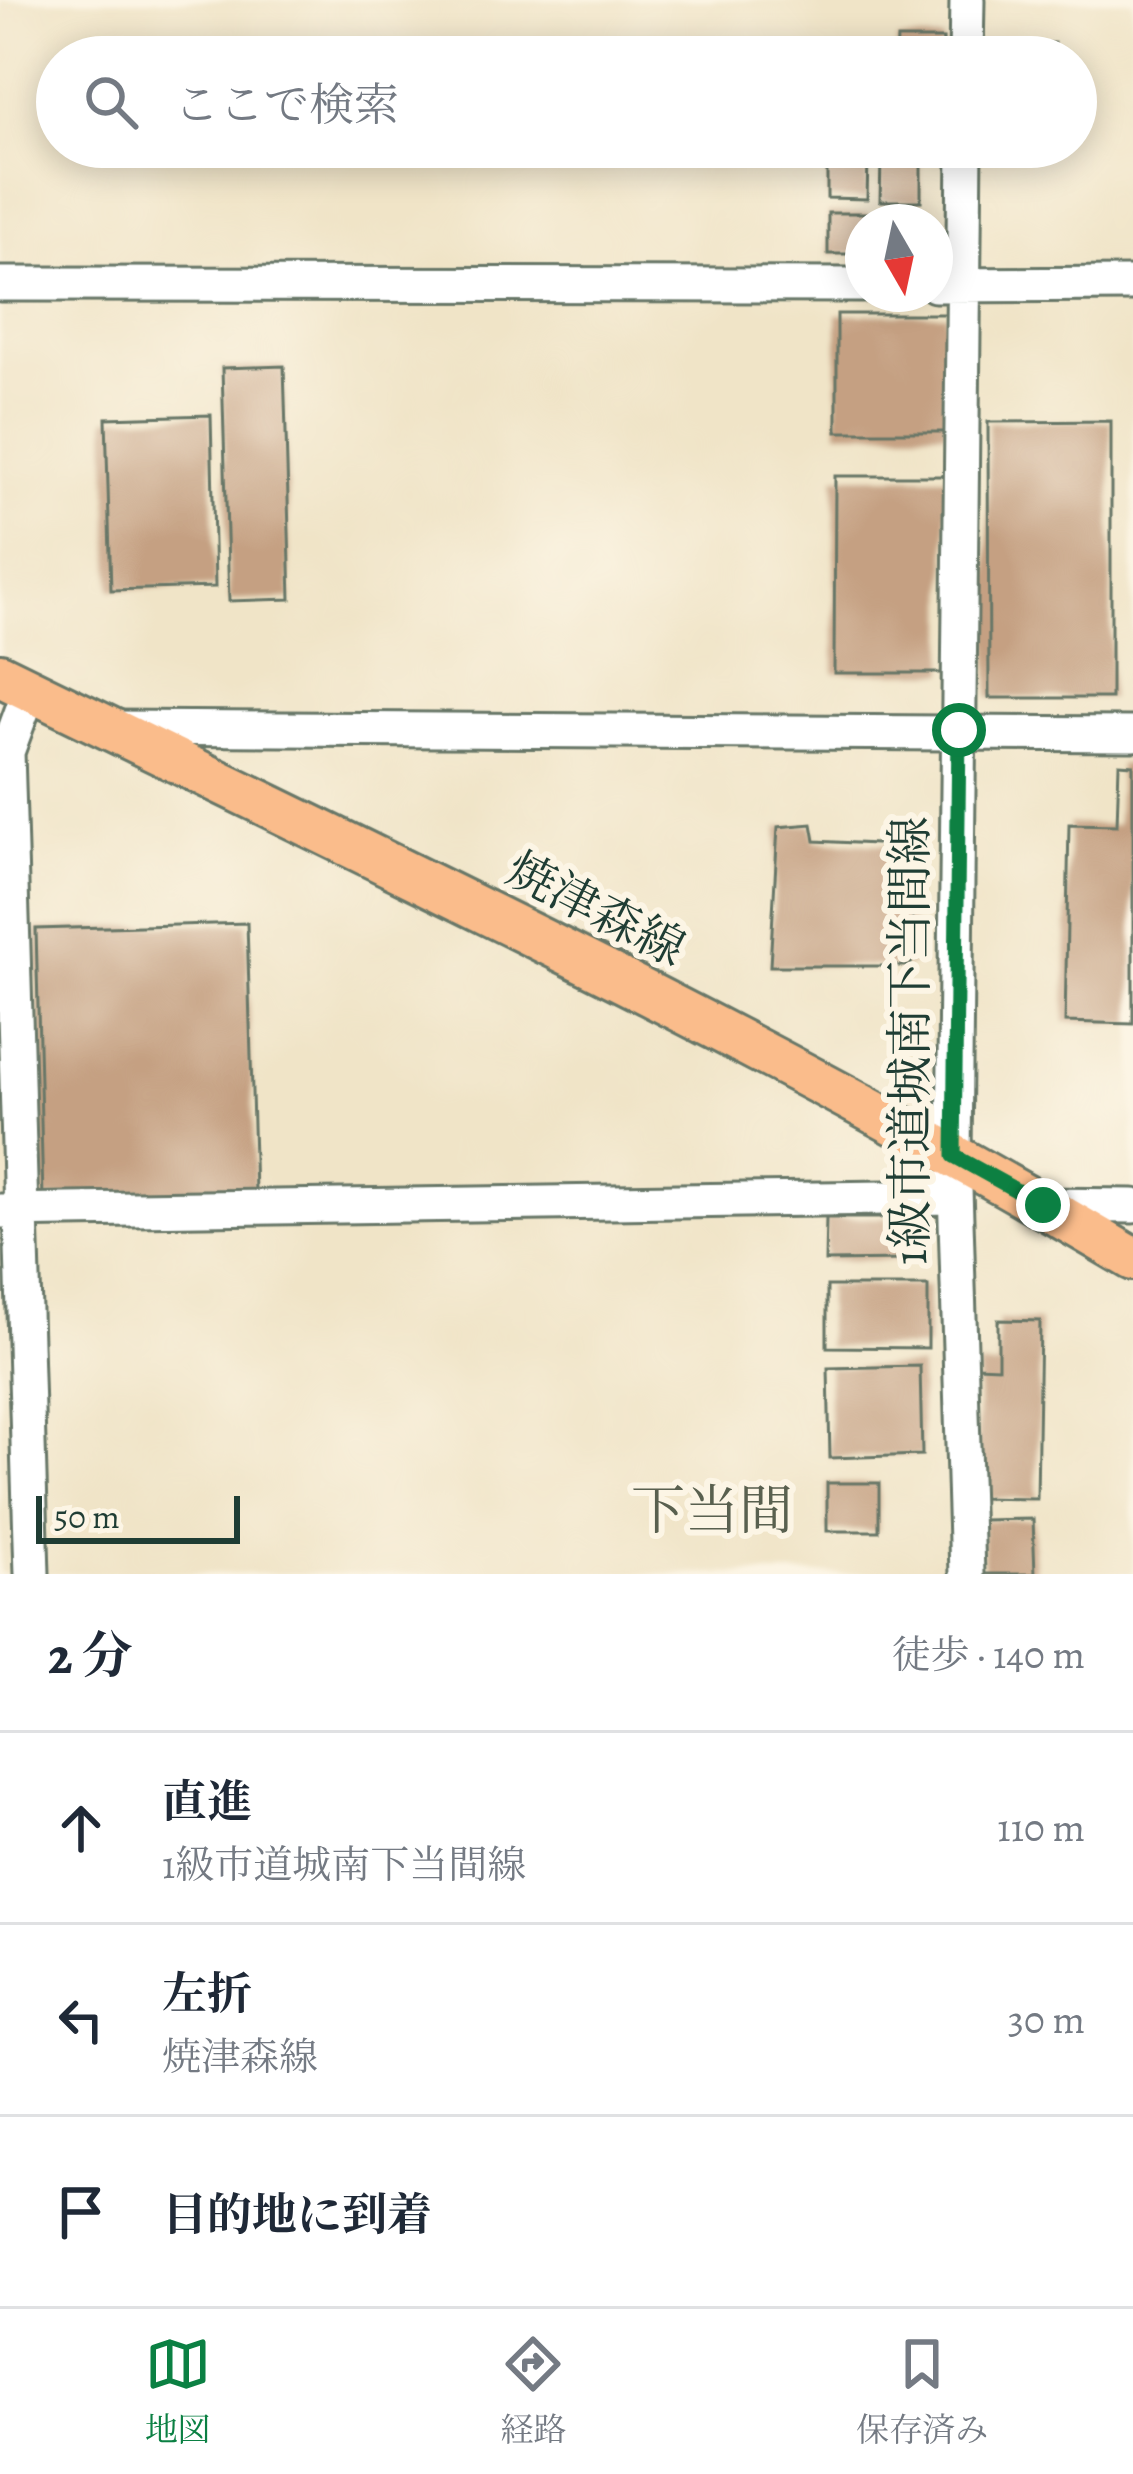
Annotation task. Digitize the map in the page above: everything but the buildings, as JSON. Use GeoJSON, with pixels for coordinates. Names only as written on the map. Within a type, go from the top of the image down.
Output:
{"type":"FeatureCollection","features":[{"type":"Feature","properties":{"kind":"main road","name":"焼津森線"},"geometry":{"type":"LineString","coordinates":[[11,713],[110,728],[575,953],[954,1176],[1043,1205],[1133,1259]]}},
{"type":"Feature","properties":{"kind":"street"},"geometry":{"type":"LineString","coordinates":[[966,36],[967,0]]}},
{"type":"Feature","properties":{"kind":"street","name":"1級市道城南下当間線"},"geometry":{"type":"LineString","coordinates":[[953,251],[963,168]]}},
{"type":"Feature","properties":{"kind":"street"},"geometry":{"type":"LineString","coordinates":[[0,284],[845,285]]}},
{"type":"Feature","properties":{"kind":"street"},"geometry":{"type":"LineString","coordinates":[[953,285],[1133,284]]}},
{"type":"Feature","properties":{"kind":"street","name":"1級市道城南下当間線"},"geometry":{"type":"LineString","coordinates":[[950,312],[959,730],[954,1176],[967,1574]]}},
{"type":"Feature","properties":{"kind":"street"},"geometry":{"type":"LineString","coordinates":[[11,713],[11,1210],[32,1574]]}},
{"type":"Feature","properties":{"kind":"street"},"geometry":{"type":"LineString","coordinates":[[110,728],[1133,734]]}},
{"type":"Feature","properties":{"kind":"street"},"geometry":{"type":"LineString","coordinates":[[11,1210],[954,1176]]}},
{"type":"Feature","properties":{"kind":"street"},"geometry":{"type":"LineString","coordinates":[[1043,1205],[1133,1206]]}},
{"type":"Feature","properties":{"kind":"district","name":"下当間"},"geometry":{"type":"Point","coordinates":[712,1511]}},
{"type":"Feature","properties":{"kind":"route"},"geometry":{"type":"LineString","coordinates":[[959,730],[954,1156],[1043,1205]]}}]}
